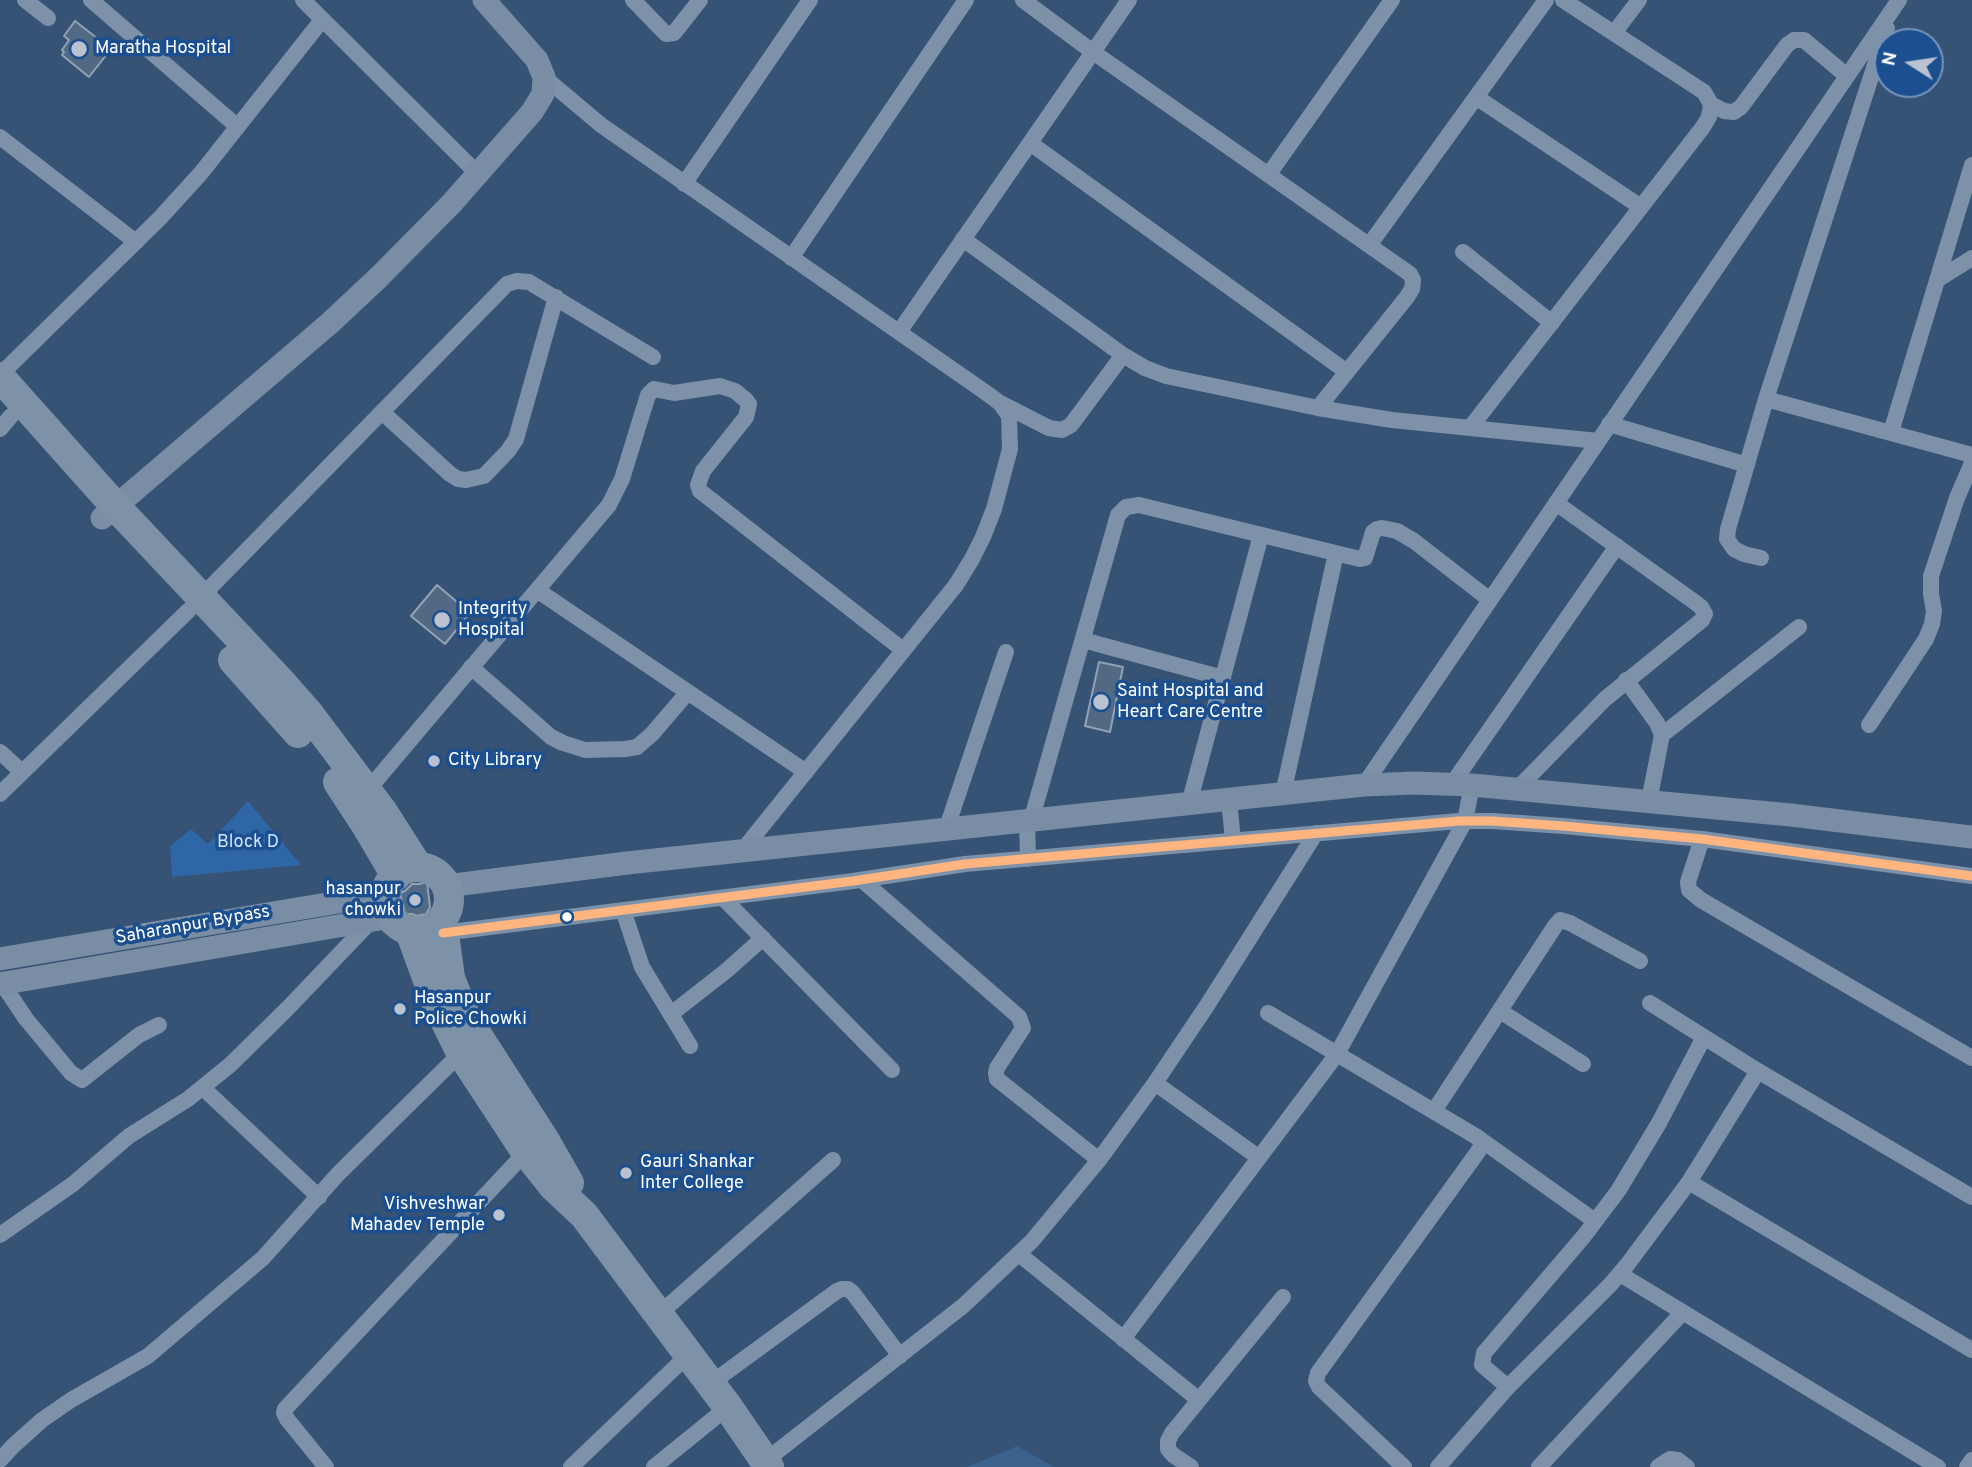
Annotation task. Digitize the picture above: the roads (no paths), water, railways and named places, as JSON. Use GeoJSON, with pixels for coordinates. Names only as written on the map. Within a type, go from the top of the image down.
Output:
{"type":"FeatureCollection","features":[{"type":"Feature","properties":{"kind":"highway"},"geometry":{"type":"LineString","coordinates":[[0,376],[109,512],[195,604],[323,760],[366,825],[435,1000],[461,1053],[526,1152],[553,1186],[584,1215],[728,1407],[767,1464]]}},
{"type":"Feature","properties":{"kind":"highway"},"geometry":{"type":"LineString","coordinates":[[4,416],[109,512]]}},
{"type":"Feature","properties":{"kind":"highway"},"geometry":{"type":"LineString","coordinates":[[195,604],[295,697],[401,838],[395,901],[422,931],[443,926]]}},
{"type":"Feature","properties":{"kind":"highway"},"geometry":{"type":"LineString","coordinates":[[395,901],[429,870],[439,876],[446,886],[449,897],[443,926],[450,978],[465,1016],[564,1172],[584,1215]]}},
{"type":"Feature","properties":{"kind":"street"},"geometry":{"type":"LineString","coordinates":[[25,0],[48,18]]}},
{"type":"Feature","properties":{"kind":"street"},"geometry":{"type":"LineString","coordinates":[[91,0],[237,128]]}},
{"type":"Feature","properties":{"kind":"street"},"geometry":{"type":"LineString","coordinates":[[303,0],[477,173]]}},
{"type":"Feature","properties":{"kind":"street"},"geometry":{"type":"LineString","coordinates":[[109,512],[330,323],[414,242],[532,111],[543,94],[544,77],[537,60],[486,0]]}},
{"type":"Feature","properties":{"kind":"street"},"geometry":{"type":"LineString","coordinates":[[632,0],[666,34],[674,33],[700,0]]}},
{"type":"Feature","properties":{"kind":"street"},"geometry":{"type":"LineString","coordinates":[[684,184],[810,0]]}},
{"type":"Feature","properties":{"kind":"street"},"geometry":{"type":"LineString","coordinates":[[791,258],[967,0]]}},
{"type":"Feature","properties":{"kind":"street"},"geometry":{"type":"LineString","coordinates":[[1023,0],[1410,274],[1413,280],[1412,289],[1318,408]]}},
{"type":"Feature","properties":{"kind":"street"},"geometry":{"type":"LineString","coordinates":[[898,332],[1129,0]]}},
{"type":"Feature","properties":{"kind":"street"},"geometry":{"type":"LineString","coordinates":[[1269,174],[1392,0]]}},
{"type":"Feature","properties":{"kind":"street"},"geometry":{"type":"LineString","coordinates":[[1370,244],[1546,0]]}},
{"type":"Feature","properties":{"kind":"street"},"geometry":{"type":"LineString","coordinates":[[1563,0],[1704,92],[1711,104],[1724,111],[1734,112],[1741,107],[1787,45],[1794,40],[1804,40],[1847,76]]}},
{"type":"Feature","properties":{"kind":"street"},"geometry":{"type":"LineString","coordinates":[[1614,33],[1639,0]]}},
{"type":"Feature","properties":{"kind":"street"},"geometry":{"type":"LineString","coordinates":[[1364,785],[1896,5]]}},
{"type":"Feature","properties":{"kind":"street"},"geometry":{"type":"LineString","coordinates":[[1761,558],[1734,549],[1727,539],[1728,529],[1766,400],[1896,5]]}},
{"type":"Feature","properties":{"kind":"street"},"geometry":{"type":"LineString","coordinates":[[0,376],[136,242],[201,173],[322,20]]}},
{"type":"Feature","properties":{"kind":"street"},"geometry":{"type":"LineString","coordinates":[[544,77],[601,125],[684,184],[1000,403],[1049,428],[1062,430],[1071,425],[1123,355]]}},
{"type":"Feature","properties":{"kind":"street"},"geometry":{"type":"LineString","coordinates":[[1476,97],[1642,207]]}},
{"type":"Feature","properties":{"kind":"street"},"geometry":{"type":"LineString","coordinates":[[1470,428],[1703,127],[1709,117],[1711,104]]}},
{"type":"Feature","properties":{"kind":"street"},"geometry":{"type":"LineString","coordinates":[[0,137],[136,242]]}},
{"type":"Feature","properties":{"kind":"street"},"geometry":{"type":"LineString","coordinates":[[1030,143],[1347,372]]}},
{"type":"Feature","properties":{"kind":"street"},"geometry":{"type":"LineString","coordinates":[[1891,432],[1972,165]]}},
{"type":"Feature","properties":{"kind":"street"},"geometry":{"type":"LineString","coordinates":[[963,239],[1123,355],[1166,376],[1392,421],[1598,441]]}},
{"type":"Feature","properties":{"kind":"street"},"geometry":{"type":"LineString","coordinates":[[1463,252],[1552,323]]}},
{"type":"Feature","properties":{"kind":"street"},"geometry":{"type":"LineString","coordinates":[[1937,280],[1972,258]]}},
{"type":"Feature","properties":{"kind":"street"},"geometry":{"type":"LineString","coordinates":[[0,794],[195,604],[508,284],[517,281],[529,282],[653,357]]}},
{"type":"Feature","properties":{"kind":"street"},"geometry":{"type":"LineString","coordinates":[[382,412],[450,474],[466,480],[484,477],[516,439],[556,297]]}},
{"type":"Feature","properties":{"kind":"street"},"geometry":{"type":"LineString","coordinates":[[367,791],[609,505],[622,479],[651,391],[674,393],[720,386],[735,391],[746,400],[749,410],[746,417],[703,471],[698,485],[700,491],[903,650]]}},
{"type":"Feature","properties":{"kind":"street"},"geometry":{"type":"LineString","coordinates":[[1766,400],[1972,455]]}},
{"type":"Feature","properties":{"kind":"street"},"geometry":{"type":"LineString","coordinates":[[743,851],[956,585],[972,559],[984,537],[994,509],[1010,449],[1009,416],[1000,403]]}},
{"type":"Feature","properties":{"kind":"street"},"geometry":{"type":"LineString","coordinates":[[1609,424],[1747,465]]}},
{"type":"Feature","properties":{"kind":"street"},"geometry":{"type":"LineString","coordinates":[[1869,726],[1929,631],[1934,611],[1931,576],[1957,498],[1972,463]]}},
{"type":"Feature","properties":{"kind":"street"},"geometry":{"type":"LineString","coordinates":[[1517,789],[1579,724],[1626,680],[1702,620],[1704,614],[1696,603],[1556,503]]}},
{"type":"Feature","properties":{"kind":"street"},"geometry":{"type":"LineString","coordinates":[[1028,854],[1028,825],[1118,515],[1125,507],[1139,505],[1360,559],[1365,558],[1373,532],[1382,528],[1397,531],[1415,541],[1490,600]]}},
{"type":"Feature","properties":{"kind":"street"},"geometry":{"type":"LineString","coordinates":[[1189,804],[1261,535]]}},
{"type":"Feature","properties":{"kind":"street"},"geometry":{"type":"LineString","coordinates":[[1123,1339],[1337,1054],[1465,800],[1617,546]]}},
{"type":"Feature","properties":{"kind":"street"},"geometry":{"type":"LineString","coordinates":[[1283,794],[1336,554]]}},
{"type":"Feature","properties":{"kind":"street"},"geometry":{"type":"LineString","coordinates":[[537,590],[806,772]]}},
{"type":"Feature","properties":{"kind":"street"},"geometry":{"type":"LineString","coordinates":[[1662,735],[1799,627]]}},
{"type":"Feature","properties":{"kind":"street"},"geometry":{"type":"LineString","coordinates":[[1083,640],[1223,678]]}},
{"type":"Feature","properties":{"kind":"street"},"geometry":{"type":"LineString","coordinates":[[946,830],[1006,652]]}},
{"type":"Feature","properties":{"kind":"street"},"geometry":{"type":"LineString","coordinates":[[471,667],[551,737],[585,750],[625,750],[636,747],[652,734],[688,692]]}},
{"type":"Feature","properties":{"kind":"street"},"geometry":{"type":"LineString","coordinates":[[1626,680],[1657,723],[1662,735],[1649,802]]}},
{"type":"Feature","properties":{"kind":"street"},"geometry":{"type":"LineString","coordinates":[[0,752],[22,772]]}},
{"type":"Feature","properties":{"kind":"street"},"geometry":{"type":"LineString","coordinates":[[446,886],[627,863],[946,830],[1028,825],[1189,804],[1230,805],[1283,794],[1364,785],[1465,800],[1563,826],[1702,839],[1972,876]]}},
{"type":"Feature","properties":{"kind":"street"},"geometry":{"type":"LineString","coordinates":[[443,926],[723,898],[1028,854],[1233,836],[1316,833],[1517,789],[1791,815],[1972,837]]}},
{"type":"Feature","properties":{"kind":"street"},"geometry":{"type":"LineString","coordinates":[[1230,805],[1233,836]]}},
{"type":"Feature","properties":{"kind":"street"},"geometry":{"type":"LineString","coordinates":[[767,1464],[963,1306],[1032,1241],[1099,1160],[1155,1083],[1316,833]]}},
{"type":"Feature","properties":{"kind":"street"},"geometry":{"type":"LineString","coordinates":[[1702,839],[1688,882],[1689,891],[1972,1058]]}},
{"type":"Feature","properties":{"kind":"street"},"geometry":{"type":"LineString","coordinates":[[862,880],[1019,1017],[1023,1028],[997,1068],[997,1079],[1099,1160]]}},
{"type":"Feature","properties":{"kind":"street"},"geometry":{"type":"LineString","coordinates":[[723,898],[892,1070]]}},
{"type":"Feature","properties":{"kind":"street"},"geometry":{"type":"LineString","coordinates":[[159,1025],[139,1035],[82,1080],[71,1073],[1,984],[395,901]]}},
{"type":"Feature","properties":{"kind":"street"},"geometry":{"type":"LineString","coordinates":[[4,1226],[73,1184],[129,1136],[203,1088],[279,1018],[395,901]]}},
{"type":"Feature","properties":{"kind":"street","name":"Saharanpur Bypass"},"geometry":{"type":"LineString","coordinates":[[0,959],[395,901]]}},
{"type":"Feature","properties":{"kind":"street"},"geometry":{"type":"LineString","coordinates":[[623,910],[642,967],[690,1046]]}},
{"type":"Feature","properties":{"kind":"street"},"geometry":{"type":"LineString","coordinates":[[1434,1111],[1560,920],[1640,961]]}},
{"type":"Feature","properties":{"kind":"street"},"geometry":{"type":"LineString","coordinates":[[671,1014],[763,938]]}},
{"type":"Feature","properties":{"kind":"street"},"geometry":{"type":"LineString","coordinates":[[1650,1003],[1758,1071],[1972,1197]]}},
{"type":"Feature","properties":{"kind":"street"},"geometry":{"type":"LineString","coordinates":[[1500,1011],[1583,1064]]}},
{"type":"Feature","properties":{"kind":"street"},"geometry":{"type":"LineString","coordinates":[[1268,1013],[1478,1137],[1595,1221]]}},
{"type":"Feature","properties":{"kind":"street"},"geometry":{"type":"LineString","coordinates":[[1508,1387],[1482,1365],[1484,1353],[1618,1191],[1645,1148],[1704,1037]]}},
{"type":"Feature","properties":{"kind":"street"},"geometry":{"type":"LineString","coordinates":[[0,1460],[51,1413],[148,1356],[263,1258],[362,1150],[461,1053]]}},
{"type":"Feature","properties":{"kind":"street"},"geometry":{"type":"LineString","coordinates":[[1443,1465],[1508,1387],[1620,1273],[1652,1233],[1689,1182],[1758,1071]]}},
{"type":"Feature","properties":{"kind":"street"},"geometry":{"type":"LineString","coordinates":[[1155,1083],[1258,1157]]}},
{"type":"Feature","properties":{"kind":"street"},"geometry":{"type":"LineString","coordinates":[[203,1088],[319,1197]]}},
{"type":"Feature","properties":{"kind":"street"},"geometry":{"type":"LineString","coordinates":[[1404,1467],[1319,1388],[1316,1381],[1318,1373],[1481,1147],[1478,1137]]}},
{"type":"Feature","properties":{"kind":"street"},"geometry":{"type":"LineString","coordinates":[[326,1467],[286,1419],[285,1409],[526,1152]]}},
{"type":"Feature","properties":{"kind":"street"},"geometry":{"type":"LineString","coordinates":[[658,1315],[833,1160]]}},
{"type":"Feature","properties":{"kind":"street"},"geometry":{"type":"LineString","coordinates":[[1689,1182],[1972,1350]]}},
{"type":"Feature","properties":{"kind":"street"},"geometry":{"type":"LineString","coordinates":[[1019,1254],[1199,1400]]}},
{"type":"Feature","properties":{"kind":"street"},"geometry":{"type":"LineString","coordinates":[[1620,1273],[1938,1467]]}},
{"type":"Feature","properties":{"kind":"street"},"geometry":{"type":"LineString","coordinates":[[710,1384],[842,1289],[853,1293],[900,1356]]}},
{"type":"Feature","properties":{"kind":"street"},"geometry":{"type":"LineString","coordinates":[[1191,1467],[1168,1449],[1172,1433],[1283,1297]]}},
{"type":"Feature","properties":{"kind":"street"},"geometry":{"type":"LineString","coordinates":[[1539,1467],[1683,1312]]}},
{"type":"Feature","properties":{"kind":"street"},"geometry":{"type":"LineString","coordinates":[[570,1467],[688,1355]]}},
{"type":"Feature","properties":{"kind":"street"},"geometry":{"type":"LineString","coordinates":[[654,1467],[728,1407]]}},
{"type":"Feature","properties":{"kind":"street"},"geometry":{"type":"LineString","coordinates":[[1658,1467],[1670,1459],[1678,1460],[1687,1467]]}},
{"type":"Feature","properties":{"kind":"street"},"geometry":{"type":"LineString","coordinates":[[1967,1467],[1972,1460]]}},
{"type":"Feature","properties":{"kind":"place","name":"Maratha Hospital"},"geometry":{"type":"Point","coordinates":[79,49]}},
{"type":"Feature","properties":{"kind":"place","name":"Integrity Hospital"},"geometry":{"type":"Point","coordinates":[442,620]}},
{"type":"Feature","properties":{"kind":"place","name":"Saint Hospital and Heart Care Centre"},"geometry":{"type":"Point","coordinates":[1101,702]}},
{"type":"Feature","properties":{"kind":"place","name":"City Library"},"geometry":{"type":"Point","coordinates":[434,761]}},
{"type":"Feature","properties":{"kind":"place","name":"hasanpur chowki"},"geometry":{"type":"Point","coordinates":[415,900]}},
{"type":"Feature","properties":{"kind":"place","name":"Hasanpur Police Chowki"},"geometry":{"type":"Point","coordinates":[400,1009]}},
{"type":"Feature","properties":{"kind":"place","name":"Gauri Shankar Inter College"},"geometry":{"type":"Point","coordinates":[626,1173]}},
{"type":"Feature","properties":{"kind":"place","name":"Vishveshwar Mahadev Temple"},"geometry":{"type":"Point","coordinates":[499,1215]}},
{"type":"Feature","properties":{"kind":"park label","name":"Block D"},"geometry":{"type":"Point","coordinates":[248,843]}}]}
